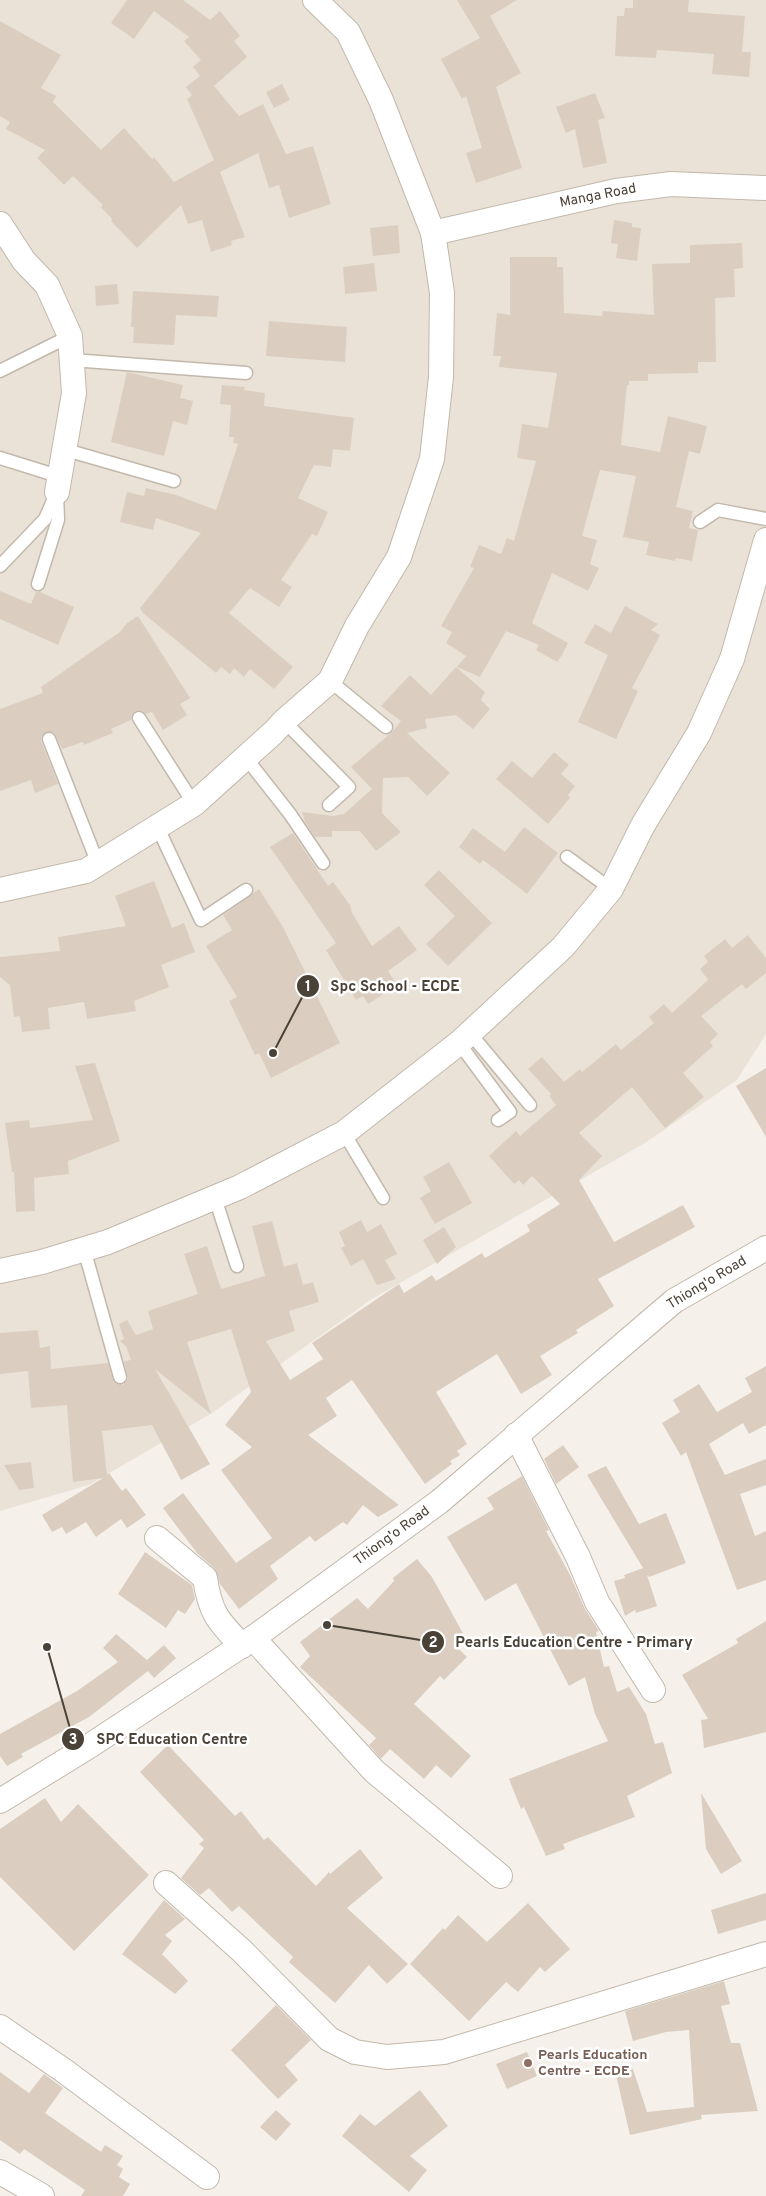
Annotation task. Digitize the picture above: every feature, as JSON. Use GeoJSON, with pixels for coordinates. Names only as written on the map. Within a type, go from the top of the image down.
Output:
{"type":"FeatureCollection","features":[{"type":"Feature","properties":{"kind":"street"},"geometry":{"type":"LineString","coordinates":[[0,890],[86,871],[194,804],[330,681],[358,626],[399,557],[432,459],[441,377],[442,293],[433,233],[382,100],[348,32],[314,0]]}},
{"type":"Feature","properties":{"kind":"street","name":"Manga Road"},"geometry":{"type":"LineString","coordinates":[[433,233],[616,191],[671,184],[766,188]]}},
{"type":"Feature","properties":{"kind":"street"},"geometry":{"type":"LineString","coordinates":[[0,224],[24,261],[47,285],[70,336],[74,393],[59,484]]}},
{"type":"Feature","properties":{"kind":"street"},"geometry":{"type":"LineString","coordinates":[[0,1271],[108,1242],[240,1188],[344,1133],[464,1038],[563,947],[611,889],[643,825],[707,717],[732,659],[766,540]]}},
{"type":"Feature","properties":{"kind":"street","name":"Thiong'o Road"},"geometry":{"type":"LineString","coordinates":[[0,1801],[91,1745],[248,1642],[439,1502],[674,1301],[766,1248]]}},
{"type":"Feature","properties":{"kind":"street"},"geometry":{"type":"LineString","coordinates":[[516,1435],[578,1557],[597,1602],[652,1690]]}},
{"type":"Feature","properties":{"kind":"street"},"geometry":{"type":"LineString","coordinates":[[157,1538],[205,1578],[209,1603],[219,1622],[248,1642],[374,1771],[500,1876]]}},
{"type":"Feature","properties":{"kind":"street"},"geometry":{"type":"LineString","coordinates":[[166,1883],[242,1951],[329,2039],[355,2052],[387,2057],[444,2052],[766,1954]]}},
{"type":"Feature","properties":{"kind":"street"},"geometry":{"type":"LineString","coordinates":[[0,2027],[63,2070],[206,2177]]}},
{"type":"Feature","properties":{"kind":"street"},"geometry":{"type":"LineString","coordinates":[[0,2172],[42,2196]]}},
{"type":"Feature","properties":{"kind":"lane"},"geometry":{"type":"LineString","coordinates":[[0,371],[70,336]]}},
{"type":"Feature","properties":{"kind":"lane"},"geometry":{"type":"LineString","coordinates":[[72,360],[246,373]]}},
{"type":"Feature","properties":{"kind":"lane"},"geometry":{"type":"LineString","coordinates":[[66,450],[174,481]]}},
{"type":"Feature","properties":{"kind":"lane"},"geometry":{"type":"LineString","coordinates":[[0,458],[59,484]]}},
{"type":"Feature","properties":{"kind":"lane"},"geometry":{"type":"LineString","coordinates":[[0,566],[45,519],[59,484]]}},
{"type":"Feature","properties":{"kind":"lane"},"geometry":{"type":"LineString","coordinates":[[38,584],[58,520],[59,484]]}},
{"type":"Feature","properties":{"kind":"lane"},"geometry":{"type":"LineString","coordinates":[[700,522],[718,510],[766,519]]}},
{"type":"Feature","properties":{"kind":"lane"},"geometry":{"type":"LineString","coordinates":[[330,681],[386,727]]}},
{"type":"Feature","properties":{"kind":"lane"},"geometry":{"type":"LineString","coordinates":[[139,718],[194,804]]}},
{"type":"Feature","properties":{"kind":"lane"},"geometry":{"type":"LineString","coordinates":[[284,721],[349,787],[329,805]]}},
{"type":"Feature","properties":{"kind":"lane"},"geometry":{"type":"LineString","coordinates":[[49,739],[98,864]]}},
{"type":"Feature","properties":{"kind":"lane"},"geometry":{"type":"LineString","coordinates":[[246,758],[290,814],[323,863]]}},
{"type":"Feature","properties":{"kind":"lane"},"geometry":{"type":"LineString","coordinates":[[158,828],[201,920],[246,890]]}},
{"type":"Feature","properties":{"kind":"lane"},"geometry":{"type":"LineString","coordinates":[[567,857],[611,889]]}},
{"type":"Feature","properties":{"kind":"lane"},"geometry":{"type":"LineString","coordinates":[[464,1038],[530,1105]]}},
{"type":"Feature","properties":{"kind":"lane"},"geometry":{"type":"LineString","coordinates":[[464,1038],[510,1112],[498,1120]]}},
{"type":"Feature","properties":{"kind":"lane"},"geometry":{"type":"LineString","coordinates":[[344,1133],[383,1198]]}},
{"type":"Feature","properties":{"kind":"lane"},"geometry":{"type":"LineString","coordinates":[[215,1198],[237,1266]]}},
{"type":"Feature","properties":{"kind":"lane"},"geometry":{"type":"LineString","coordinates":[[84,1249],[120,1377]]}},
{"type":"Feature","properties":{"kind":"shaded area"},"geometry":{"type":"Polygon","coordinates":[[[0,0],[766,0],[766,1034],[737,1080],[645,1143],[372,1299],[212,1413],[89,1485],[0,1511],[0,0]]]}},
{"type":"Feature","properties":{"kind":"building"},"geometry":{"type":"Polygon","coordinates":[[[127,0],[183,0],[210,20],[220,11],[240,36],[234,41],[247,57],[214,86],[239,116],[263,104],[286,154],[313,146],[331,204],[289,218],[279,185],[269,188],[258,153],[220,172],[245,237],[231,241],[232,245],[211,252],[202,220],[188,224],[181,205],[137,248],[111,221],[112,219],[101,207],[103,205],[73,176],[64,185],[37,158],[45,150],[6,129],[10,122],[0,116],[0,21],[61,55],[41,88],[56,96],[53,102],[101,150],[124,128],[152,159],[154,157],[174,182],[214,160],[187,99],[192,95],[186,87],[200,76],[193,67],[201,60],[184,41],[189,37],[154,11],[134,39],[111,23],[127,0]]]}},
{"type":"Feature","properties":{"kind":"building"},"geometry":{"type":"Polygon","coordinates":[[[457,0],[517,0],[490,16],[521,73],[496,87],[522,168],[476,183],[466,153],[482,148],[466,96],[462,99],[441,59],[480,38],[457,0]]]}},
{"type":"Feature","properties":{"kind":"building"},"geometry":{"type":"Polygon","coordinates":[[[633,0],[689,0],[688,12],[745,16],[742,52],[751,52],[749,77],[712,74],[714,54],[657,50],[656,58],[615,56],[617,16],[624,16],[625,8],[633,8],[633,0]]]}},
{"type":"Feature","properties":{"kind":"building"},"geometry":{"type":"Polygon","coordinates":[[[282,84],[290,100],[274,108],[266,92],[282,84]]]}},
{"type":"Feature","properties":{"kind":"building"},"geometry":{"type":"Polygon","coordinates":[[[595,93],[605,118],[598,120],[607,163],[583,168],[575,129],[566,133],[556,107],[595,93]]]}},
{"type":"Feature","properties":{"kind":"building"},"geometry":{"type":"Polygon","coordinates":[[[614,220],[632,223],[632,227],[641,228],[637,261],[616,258],[618,244],[611,243],[614,220]]]}},
{"type":"Feature","properties":{"kind":"building"},"geometry":{"type":"Polygon","coordinates":[[[398,225],[400,253],[373,256],[370,228],[398,225]]]}},
{"type":"Feature","properties":{"kind":"building"},"geometry":{"type":"Polygon","coordinates":[[[742,243],[743,268],[734,269],[735,297],[715,298],[716,362],[698,362],[698,373],[648,374],[648,381],[629,381],[629,385],[627,385],[621,445],[660,452],[668,416],[707,426],[700,454],[689,451],[676,507],[693,511],[689,528],[698,530],[692,561],[676,558],[675,561],[646,555],[649,542],[623,537],[636,476],[600,470],[582,536],[597,540],[590,564],[599,568],[588,591],[552,573],[532,623],[568,643],[557,662],[536,650],[539,645],[506,631],[480,677],[457,667],[466,656],[446,643],[452,632],[441,626],[474,568],[470,567],[479,545],[501,554],[507,538],[514,541],[536,461],[517,458],[522,424],[548,428],[557,373],[499,367],[501,356],[493,356],[497,313],[510,315],[510,257],[557,257],[557,267],[563,267],[564,313],[602,316],[603,311],[654,315],[652,264],[690,263],[690,245],[742,243]]]}},
{"type":"Feature","properties":{"kind":"building"},"geometry":{"type":"Polygon","coordinates":[[[374,263],[377,291],[345,294],[343,267],[374,263]]]}},
{"type":"Feature","properties":{"kind":"building"},"geometry":{"type":"Polygon","coordinates":[[[117,284],[119,304],[96,306],[95,286],[117,284]]]}},
{"type":"Feature","properties":{"kind":"building"},"geometry":{"type":"Polygon","coordinates":[[[133,291],[219,296],[217,317],[176,315],[174,345],[133,343],[134,327],[131,327],[133,291]]]}},
{"type":"Feature","properties":{"kind":"building"},"geometry":{"type":"Polygon","coordinates":[[[269,321],[347,327],[345,362],[266,356],[269,321]]]}},
{"type":"Feature","properties":{"kind":"building"},"geometry":{"type":"Polygon","coordinates":[[[127,372],[183,385],[180,398],[193,401],[187,425],[173,421],[164,456],[111,442],[127,372]]]}},
{"type":"Feature","properties":{"kind":"building"},"geometry":{"type":"Polygon","coordinates":[[[222,385],[245,387],[244,390],[265,393],[264,406],[354,418],[350,451],[333,449],[331,467],[314,465],[298,498],[328,512],[317,536],[312,534],[281,580],[292,587],[279,607],[250,588],[229,613],[293,667],[274,689],[250,669],[244,677],[234,668],[230,674],[221,667],[216,673],[143,613],[140,608],[201,533],[156,518],[153,530],[120,522],[127,492],[144,496],[146,488],[176,495],[216,510],[238,444],[233,443],[234,437],[229,437],[231,405],[220,404],[222,385]]]}},
{"type":"Feature","properties":{"kind":"building"},"geometry":{"type":"Polygon","coordinates":[[[0,591],[31,604],[36,592],[40,592],[74,607],[58,645],[0,619],[0,591]]]}},
{"type":"Feature","properties":{"kind":"building"},"geometry":{"type":"Polygon","coordinates":[[[625,606],[658,624],[651,630],[660,635],[632,688],[638,691],[616,739],[578,722],[608,655],[584,643],[595,624],[611,633],[625,606]]]}},
{"type":"Feature","properties":{"kind":"building"},"geometry":{"type":"Polygon","coordinates":[[[138,616],[190,698],[180,704],[187,715],[163,730],[152,712],[146,714],[138,710],[132,714],[131,720],[111,729],[113,733],[84,745],[83,742],[62,749],[54,733],[46,732],[41,737],[41,741],[58,784],[35,793],[31,780],[0,791],[0,709],[43,693],[41,687],[120,632],[127,623],[138,616]]]}},
{"type":"Feature","properties":{"kind":"building"},"geometry":{"type":"Polygon","coordinates":[[[456,667],[485,692],[481,700],[490,709],[473,729],[456,715],[425,719],[427,728],[407,733],[450,773],[427,796],[408,777],[383,778],[382,813],[401,832],[376,851],[360,831],[332,831],[332,837],[315,837],[305,822],[302,812],[333,816],[344,814],[372,789],[351,767],[392,732],[401,721],[381,706],[410,675],[431,695],[456,667]]]}},
{"type":"Feature","properties":{"kind":"building"},"geometry":{"type":"Polygon","coordinates":[[[554,752],[569,765],[561,774],[575,786],[568,795],[570,798],[548,824],[496,779],[512,761],[532,778],[554,752]]]}},
{"type":"Feature","properties":{"kind":"building"},"geometry":{"type":"Polygon","coordinates":[[[524,827],[558,853],[527,894],[483,860],[480,864],[459,847],[473,828],[505,852],[524,827]]]}},
{"type":"Feature","properties":{"kind":"building"},"geometry":{"type":"Polygon","coordinates":[[[293,833],[328,886],[333,882],[350,905],[352,913],[372,946],[399,926],[417,950],[388,971],[397,985],[368,1004],[363,996],[356,1000],[326,950],[336,943],[270,847],[293,833]]]}},
{"type":"Feature","properties":{"kind":"building"},"geometry":{"type":"Polygon","coordinates":[[[439,870],[492,923],[448,966],[426,944],[455,916],[424,885],[439,870]]]}},
{"type":"Feature","properties":{"kind":"building"},"geometry":{"type":"Polygon","coordinates":[[[154,881],[172,928],[184,923],[195,952],[161,965],[169,987],[134,1001],[136,1011],[87,1019],[84,1002],[48,1008],[50,1029],[22,1032],[20,1016],[14,1017],[10,985],[0,977],[0,957],[60,951],[58,937],[126,926],[115,896],[154,881]]]}},
{"type":"Feature","properties":{"kind":"building"},"geometry":{"type":"Polygon","coordinates":[[[259,889],[283,927],[340,1043],[271,1078],[259,1053],[255,1055],[229,1001],[237,997],[206,946],[232,930],[223,915],[259,889]]]}},
{"type":"Feature","properties":{"kind":"building"},"geometry":{"type":"Polygon","coordinates":[[[748,935],[766,958],[766,973],[746,989],[742,984],[701,1016],[718,1034],[710,1042],[713,1046],[683,1073],[704,1097],[665,1128],[632,1087],[579,1133],[602,1156],[579,1180],[614,1242],[683,1205],[695,1227],[598,1279],[614,1306],[576,1330],[578,1333],[540,1356],[552,1375],[521,1394],[497,1354],[436,1392],[467,1444],[457,1451],[460,1455],[450,1461],[452,1464],[425,1484],[352,1380],[326,1398],[337,1416],[308,1435],[399,1505],[378,1517],[363,1505],[347,1525],[343,1522],[315,1542],[310,1536],[270,1566],[278,1579],[239,1609],[220,1584],[214,1568],[197,1553],[163,1508],[183,1493],[236,1563],[272,1538],[221,1470],[252,1447],[225,1425],[251,1392],[231,1329],[187,1342],[211,1414],[155,1369],[210,1464],[181,1480],[152,1425],[102,1431],[107,1475],[109,1473],[122,1491],[126,1488],[146,1515],[127,1528],[121,1519],[96,1537],[86,1522],[66,1534],[62,1527],[52,1532],[42,1515],[103,1478],[73,1482],[67,1405],[31,1408],[28,1371],[0,1374],[0,1333],[38,1330],[40,1348],[50,1346],[51,1369],[108,1363],[114,1382],[123,1385],[128,1379],[124,1361],[131,1360],[126,1346],[120,1341],[124,1339],[119,1324],[127,1320],[136,1335],[153,1329],[148,1311],[198,1294],[184,1254],[207,1246],[221,1289],[265,1276],[252,1226],[272,1221],[284,1267],[297,1263],[303,1285],[313,1282],[319,1302],[289,1311],[295,1331],[266,1341],[290,1380],[323,1359],[312,1343],[399,1284],[404,1293],[432,1275],[436,1281],[482,1253],[485,1258],[530,1231],[527,1225],[560,1204],[532,1176],[523,1185],[519,1180],[514,1184],[489,1156],[516,1131],[520,1136],[556,1105],[549,1096],[551,1094],[528,1069],[542,1057],[564,1082],[580,1069],[582,1072],[616,1044],[621,1050],[654,1023],[649,1017],[664,1004],[672,1013],[708,980],[700,969],[708,962],[704,956],[725,939],[732,948],[748,935]]]}},
{"type":"Feature","properties":{"kind":"building"},"geometry":{"type":"Polygon","coordinates":[[[95,1063],[120,1141],[68,1161],[69,1174],[34,1178],[35,1211],[16,1212],[14,1172],[12,1172],[5,1123],[29,1120],[30,1128],[93,1120],[75,1066],[95,1063]]]}},
{"type":"Feature","properties":{"kind":"building"},"geometry":{"type":"Polygon","coordinates":[[[766,1068],[766,1137],[736,1086],[766,1068]]]}},
{"type":"Feature","properties":{"kind":"building"},"geometry":{"type":"Polygon","coordinates":[[[449,1162],[472,1203],[435,1224],[420,1198],[431,1191],[423,1177],[449,1162]]]}},
{"type":"Feature","properties":{"kind":"building"},"geometry":{"type":"Polygon","coordinates":[[[361,1220],[367,1232],[381,1224],[397,1254],[385,1260],[396,1279],[377,1285],[363,1259],[351,1266],[341,1248],[345,1246],[339,1232],[361,1220]]]}},
{"type":"Feature","properties":{"kind":"building"},"geometry":{"type":"Polygon","coordinates":[[[444,1227],[456,1247],[437,1264],[423,1240],[444,1227]]]}},
{"type":"Feature","properties":{"kind":"building"},"geometry":{"type":"Polygon","coordinates":[[[766,1366],[766,1425],[749,1434],[743,1423],[709,1444],[725,1475],[766,1459],[766,1485],[740,1494],[755,1536],[766,1531],[766,1580],[737,1590],[686,1452],[681,1456],[662,1423],[680,1412],[673,1400],[699,1384],[717,1412],[752,1392],[745,1378],[766,1366]]]}},
{"type":"Feature","properties":{"kind":"building"},"geometry":{"type":"Polygon","coordinates":[[[563,1445],[579,1467],[556,1484],[544,1459],[563,1445]]]}},
{"type":"Feature","properties":{"kind":"building"},"geometry":{"type":"Polygon","coordinates":[[[31,1462],[34,1488],[19,1490],[4,1465],[31,1462]]]}},
{"type":"Feature","properties":{"kind":"building"},"geometry":{"type":"Polygon","coordinates":[[[606,1466],[639,1524],[666,1513],[686,1563],[649,1577],[647,1575],[657,1606],[636,1613],[635,1610],[625,1616],[614,1581],[625,1578],[624,1575],[643,1568],[587,1475],[606,1466]]]}},
{"type":"Feature","properties":{"kind":"building"},"geometry":{"type":"Polygon","coordinates":[[[522,1476],[549,1530],[546,1531],[570,1575],[585,1609],[599,1631],[596,1632],[604,1667],[609,1666],[617,1692],[629,1687],[646,1714],[655,1744],[663,1742],[672,1773],[627,1796],[635,1817],[563,1844],[565,1849],[546,1856],[524,1807],[521,1809],[509,1779],[608,1741],[595,1714],[585,1677],[569,1686],[516,1583],[485,1601],[447,1537],[494,1509],[487,1498],[522,1476]]]}},
{"type":"Feature","properties":{"kind":"building"},"geometry":{"type":"Polygon","coordinates":[[[145,1552],[192,1585],[195,1599],[185,1614],[178,1610],[166,1628],[118,1594],[145,1552]]]}},
{"type":"Feature","properties":{"kind":"building"},"geometry":{"type":"Polygon","coordinates":[[[417,1559],[432,1577],[465,1637],[453,1643],[467,1657],[444,1680],[440,1676],[414,1704],[471,1756],[451,1778],[436,1765],[424,1779],[390,1749],[381,1759],[369,1745],[376,1738],[300,1667],[310,1656],[300,1642],[357,1598],[368,1609],[394,1581],[393,1578],[417,1559]]]}},
{"type":"Feature","properties":{"kind":"building"},"geometry":{"type":"Polygon","coordinates":[[[766,1621],[766,1732],[704,1748],[701,1720],[708,1719],[682,1675],[738,1643],[736,1639],[766,1621]]]}},
{"type":"Feature","properties":{"kind":"building"},"geometry":{"type":"Polygon","coordinates":[[[116,1634],[147,1660],[164,1645],[176,1658],[154,1678],[148,1671],[89,1717],[21,1754],[23,1757],[7,1766],[0,1756],[0,1734],[77,1691],[118,1662],[103,1648],[116,1634]]]}},
{"type":"Feature","properties":{"kind":"building"},"geometry":{"type":"Polygon","coordinates":[[[168,1745],[235,1816],[241,1811],[264,1840],[268,1837],[316,1886],[329,1872],[330,1874],[360,1849],[383,1878],[347,1908],[408,1964],[387,1984],[369,1965],[335,2003],[289,1962],[293,1957],[239,1906],[232,1912],[209,1888],[200,1895],[181,1878],[204,1848],[199,1844],[204,1840],[140,1772],[168,1745]]]}},
{"type":"Feature","properties":{"kind":"building"},"geometry":{"type":"Polygon","coordinates":[[[701,1793],[742,1861],[721,1874],[706,1849],[701,1793]]]}},
{"type":"Feature","properties":{"kind":"building"},"geometry":{"type":"Polygon","coordinates":[[[45,1798],[61,1822],[78,1804],[149,1875],[74,1951],[0,1877],[0,1829],[45,1798]]]}},
{"type":"Feature","properties":{"kind":"building"},"geometry":{"type":"Polygon","coordinates":[[[766,1893],[766,1920],[718,1934],[711,1910],[766,1893]]]}},
{"type":"Feature","properties":{"kind":"building"},"geometry":{"type":"Polygon","coordinates":[[[164,1900],[185,1919],[165,1935],[172,1941],[162,1954],[188,1981],[175,1994],[122,1954],[164,1900]]]}},
{"type":"Feature","properties":{"kind":"building"},"geometry":{"type":"Polygon","coordinates":[[[528,1903],[570,1949],[545,1972],[540,1967],[518,1992],[506,1982],[469,2021],[410,1964],[443,1928],[445,1930],[458,1915],[487,1942],[528,1903]]]}},
{"type":"Feature","properties":{"kind":"building"},"geometry":{"type":"Polygon","coordinates":[[[724,1981],[730,2004],[721,2006],[731,2043],[740,2043],[758,2111],[701,2115],[702,2119],[630,2135],[616,2075],[633,2069],[647,2112],[694,2107],[689,2030],[666,2032],[633,2041],[625,2011],[724,1981]]]}},
{"type":"Feature","properties":{"kind":"building"},"geometry":{"type":"Polygon","coordinates":[[[276,2005],[311,2040],[285,2065],[298,2080],[278,2099],[231,2050],[276,2005]]]}},
{"type":"Feature","properties":{"kind":"building"},"geometry":{"type":"Polygon","coordinates":[[[527,2052],[537,2076],[507,2089],[496,2064],[527,2052]]]}},
{"type":"Feature","properties":{"kind":"building"},"geometry":{"type":"Polygon","coordinates":[[[0,2072],[29,2093],[44,2074],[63,2088],[45,2113],[101,2152],[105,2145],[123,2156],[117,2165],[123,2169],[119,2177],[130,2184],[123,2196],[81,2196],[85,2190],[24,2149],[20,2154],[0,2140],[0,2072]]]}},
{"type":"Feature","properties":{"kind":"building"},"geometry":{"type":"Polygon","coordinates":[[[420,2090],[448,2126],[410,2156],[427,2170],[409,2192],[342,2136],[360,2114],[375,2126],[420,2090]]]}},
{"type":"Feature","properties":{"kind":"building"},"geometry":{"type":"Polygon","coordinates":[[[276,2110],[291,2124],[276,2141],[260,2127],[276,2110]]]}},
{"type":"Feature","properties":{"kind":"place","name":"Spc School - ECDE"},"geometry":{"type":"Point","coordinates":[273,1053]}},
{"type":"Feature","properties":{"kind":"place","name":"Pearls Education Centre - Primary"},"geometry":{"type":"Point","coordinates":[327,1625]}},
{"type":"Feature","properties":{"kind":"place","name":"SPC Education Centre"},"geometry":{"type":"Point","coordinates":[47,1647]}},
{"type":"Feature","properties":{"kind":"place","name":"Pearls Education Centre - ECDE"},"geometry":{"type":"Point","coordinates":[528,2063]}}]}
